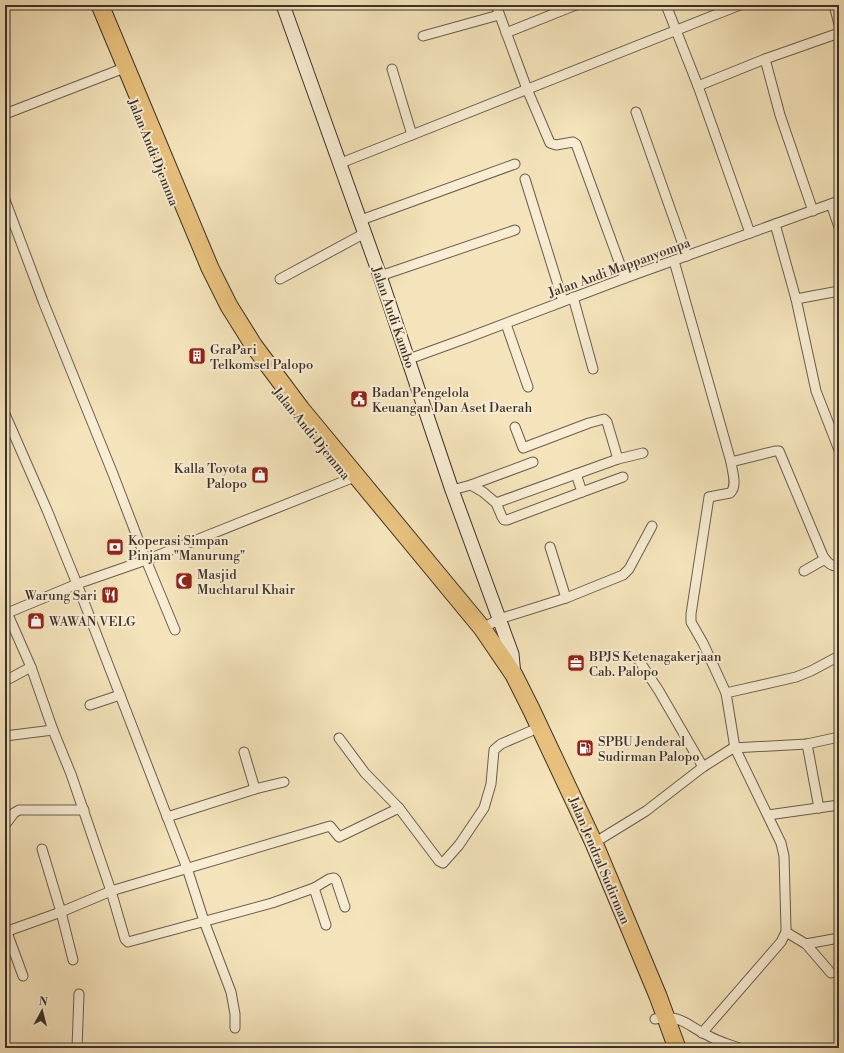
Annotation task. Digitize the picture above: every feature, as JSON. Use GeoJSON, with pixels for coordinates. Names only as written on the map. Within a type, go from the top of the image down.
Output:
{"type":"FeatureCollection","features":[{"type":"Feature","properties":{"kind":"highway","name":"Jalan Andi Djemma"},"geometry":{"type":"LineString","coordinates":[[92,5],[122,68],[210,268],[229,306],[254,346],[301,409],[353,477],[479,631],[510,678]]}},
{"type":"Feature","properties":{"kind":"highway","name":"Jalan Andi Djemma"},"geometry":{"type":"LineString","coordinates":[[100,5],[122,68]]}},
{"type":"Feature","properties":{"kind":"highway","name":"Jalan Jendral Sudirman"},"geometry":{"type":"LineString","coordinates":[[510,678],[531,731],[642,980],[653,998]]}},
{"type":"Feature","properties":{"kind":"highway","name":"Jalan Jendral Sudirman"},"geometry":{"type":"LineString","coordinates":[[510,678],[532,711],[594,843],[653,998],[676,1048]]}},
{"type":"Feature","properties":{"kind":"highway","name":"Jalan Jendral Sudirman"},"geometry":{"type":"LineString","coordinates":[[661,1018],[665,1048]]}},
{"type":"Feature","properties":{"kind":"street","name":"Jalan Andi Kambo"},"geometry":{"type":"LineString","coordinates":[[283,5],[341,163],[409,359],[452,490],[512,654],[510,678]]}},
{"type":"Feature","properties":{"kind":"street"},"geometry":{"type":"LineString","coordinates":[[496,5],[527,89],[550,143],[556,145],[572,142],[576,144],[625,278]]}},
{"type":"Feature","properties":{"kind":"street"},"geometry":{"type":"LineString","coordinates":[[506,33],[576,5]]}},
{"type":"Feature","properties":{"kind":"street"},"geometry":{"type":"LineString","coordinates":[[666,5],[698,86],[750,233]]}},
{"type":"Feature","properties":{"kind":"street"},"geometry":{"type":"LineString","coordinates":[[341,163],[740,5]]}},
{"type":"Feature","properties":{"kind":"street"},"geometry":{"type":"LineString","coordinates":[[834,5],[839,24]]}},
{"type":"Feature","properties":{"kind":"street"},"geometry":{"type":"LineString","coordinates":[[424,36],[500,15]]}},
{"type":"Feature","properties":{"kind":"street"},"geometry":{"type":"LineString","coordinates":[[698,86],[765,59],[839,34]]}},
{"type":"Feature","properties":{"kind":"street"},"geometry":{"type":"LineString","coordinates":[[765,59],[780,115],[813,211]]}},
{"type":"Feature","properties":{"kind":"street"},"geometry":{"type":"LineString","coordinates":[[5,114],[122,68]]}},
{"type":"Feature","properties":{"kind":"street"},"geometry":{"type":"LineString","coordinates":[[392,69],[412,135]]}},
{"type":"Feature","properties":{"kind":"street"},"geometry":{"type":"LineString","coordinates":[[636,112],[686,256]]}},
{"type":"Feature","properties":{"kind":"street"},"geometry":{"type":"LineString","coordinates":[[361,220],[515,164]]}},
{"type":"Feature","properties":{"kind":"street"},"geometry":{"type":"LineString","coordinates":[[525,179],[563,301]]}},
{"type":"Feature","properties":{"kind":"street"},"geometry":{"type":"LineString","coordinates":[[5,200],[43,301],[114,474],[146,560],[176,630]]}},
{"type":"Feature","properties":{"kind":"street"},"geometry":{"type":"LineString","coordinates":[[835,203],[839,227]]}},
{"type":"Feature","properties":{"kind":"street","name":"Jalan Andi Mappanyompa"},"geometry":{"type":"LineString","coordinates":[[409,359],[506,324],[573,297],[835,203]]}},
{"type":"Feature","properties":{"kind":"street"},"geometry":{"type":"LineString","coordinates":[[775,224],[796,299],[816,391],[839,450]]}},
{"type":"Feature","properties":{"kind":"street"},"geometry":{"type":"LineString","coordinates":[[380,276],[515,230]]}},
{"type":"Feature","properties":{"kind":"street"},"geometry":{"type":"LineString","coordinates":[[280,279],[365,233]]}},
{"type":"Feature","properties":{"kind":"street"},"geometry":{"type":"LineString","coordinates":[[674,261],[731,462],[734,480],[733,491],[730,493],[709,497],[691,622],[704,643],[726,694],[735,748],[781,843],[784,856],[786,932],[777,948],[702,1033]]}},
{"type":"Feature","properties":{"kind":"street"},"geometry":{"type":"LineString","coordinates":[[796,299],[839,291]]}},
{"type":"Feature","properties":{"kind":"street"},"geometry":{"type":"LineString","coordinates":[[573,297],[593,369]]}},
{"type":"Feature","properties":{"kind":"street"},"geometry":{"type":"LineString","coordinates":[[506,324],[528,386]]}},
{"type":"Feature","properties":{"kind":"street"},"geometry":{"type":"LineString","coordinates":[[5,414],[47,510],[77,584],[187,868],[204,921],[231,992],[235,1014],[235,1028]]}},
{"type":"Feature","properties":{"kind":"street"},"geometry":{"type":"LineString","coordinates":[[515,427],[523,448],[589,423],[604,419],[607,422],[618,459]]}},
{"type":"Feature","properties":{"kind":"street"},"geometry":{"type":"LineString","coordinates":[[731,462],[775,450],[779,451],[825,559],[832,566],[839,566]]}},
{"type":"Feature","properties":{"kind":"street"},"geometry":{"type":"LineString","coordinates":[[496,503],[618,459],[643,452]]}},
{"type":"Feature","properties":{"kind":"street"},"geometry":{"type":"LineString","coordinates":[[452,490],[471,485],[533,462]]}},
{"type":"Feature","properties":{"kind":"street"},"geometry":{"type":"LineString","coordinates":[[576,474],[582,492]]}},
{"type":"Feature","properties":{"kind":"street"},"geometry":{"type":"LineString","coordinates":[[345,907],[334,878],[329,879],[314,888],[272,903],[128,942],[125,939],[111,891],[71,774],[53,730],[31,667],[6,612],[77,584],[146,560],[353,477]]}},
{"type":"Feature","properties":{"kind":"street"},"geometry":{"type":"LineString","coordinates":[[471,485],[483,492],[496,503],[504,520],[508,520],[623,477]]}},
{"type":"Feature","properties":{"kind":"street"},"geometry":{"type":"LineString","coordinates":[[479,631],[499,618],[566,598],[623,575],[629,569],[652,526]]}},
{"type":"Feature","properties":{"kind":"street"},"geometry":{"type":"LineString","coordinates":[[550,547],[566,598]]}},
{"type":"Feature","properties":{"kind":"street"},"geometry":{"type":"LineString","coordinates":[[804,571],[825,559]]}},
{"type":"Feature","properties":{"kind":"street"},"geometry":{"type":"LineString","coordinates":[[726,694],[796,677],[839,656]]}},
{"type":"Feature","properties":{"kind":"street"},"geometry":{"type":"LineString","coordinates":[[638,659],[659,691],[703,767]]}},
{"type":"Feature","properties":{"kind":"street"},"geometry":{"type":"LineString","coordinates":[[5,681],[31,667]]}},
{"type":"Feature","properties":{"kind":"street"},"geometry":{"type":"LineString","coordinates":[[90,705],[120,695]]}},
{"type":"Feature","properties":{"kind":"street"},"geometry":{"type":"LineString","coordinates":[[5,736],[53,730]]}},
{"type":"Feature","properties":{"kind":"street"},"geometry":{"type":"LineString","coordinates":[[339,738],[365,773],[398,808],[442,863],[445,862],[471,828],[484,808],[491,784],[494,750],[501,744],[531,731]]}},
{"type":"Feature","properties":{"kind":"street"},"geometry":{"type":"LineString","coordinates":[[594,843],[646,811],[703,767],[735,748],[807,744],[839,737]]}},
{"type":"Feature","properties":{"kind":"street"},"geometry":{"type":"LineString","coordinates":[[807,744],[819,808]]}},
{"type":"Feature","properties":{"kind":"street"},"geometry":{"type":"LineString","coordinates":[[244,752],[255,789]]}},
{"type":"Feature","properties":{"kind":"street"},"geometry":{"type":"LineString","coordinates":[[167,817],[255,789],[284,782]]}},
{"type":"Feature","properties":{"kind":"street"},"geometry":{"type":"LineString","coordinates":[[768,815],[839,805]]}},
{"type":"Feature","properties":{"kind":"street"},"geometry":{"type":"LineString","coordinates":[[23,976],[6,930],[61,912],[111,891],[330,826],[339,837],[398,808]]}},
{"type":"Feature","properties":{"kind":"street"},"geometry":{"type":"LineString","coordinates":[[5,826],[14,813],[19,810],[84,810]]}},
{"type":"Feature","properties":{"kind":"street"},"geometry":{"type":"LineString","coordinates":[[42,848],[61,912],[73,960]]}},
{"type":"Feature","properties":{"kind":"street"},"geometry":{"type":"LineString","coordinates":[[314,888],[326,925]]}},
{"type":"Feature","properties":{"kind":"street"},"geometry":{"type":"LineString","coordinates":[[786,932],[806,944],[831,974]]}},
{"type":"Feature","properties":{"kind":"street"},"geometry":{"type":"LineString","coordinates":[[806,944],[839,938]]}},
{"type":"Feature","properties":{"kind":"street"},"geometry":{"type":"LineString","coordinates":[[77,1048],[79,994]]}},
{"type":"Feature","properties":{"kind":"street"},"geometry":{"type":"LineString","coordinates":[[661,1018],[682,1020],[718,1041],[739,1048]]}},
{"type":"Feature","properties":{"kind":"place","name":"GraPari Telkomsel Palopo"},"geometry":{"type":"Point","coordinates":[197,356]}},
{"type":"Feature","properties":{"kind":"place","name":"Badan Pengelola Keuangan Dan Aset Daerah"},"geometry":{"type":"Point","coordinates":[359,399]}},
{"type":"Feature","properties":{"kind":"place","name":"Kalla Toyota Palopo"},"geometry":{"type":"Point","coordinates":[260,475]}},
{"type":"Feature","properties":{"kind":"place","name":"Koperasi Simpan Pinjam \"Manurung\""},"geometry":{"type":"Point","coordinates":[115,547]}},
{"type":"Feature","properties":{"kind":"place","name":"Masjid Muchtarul Khair"},"geometry":{"type":"Point","coordinates":[184,581]}},
{"type":"Feature","properties":{"kind":"place","name":"Warung Sari"},"geometry":{"type":"Point","coordinates":[110,595]}},
{"type":"Feature","properties":{"kind":"place","name":"WAWAN VELG"},"geometry":{"type":"Point","coordinates":[36,621]}},
{"type":"Feature","properties":{"kind":"place","name":"BPJS Ketenagakerjaan Cab. Palopo"},"geometry":{"type":"Point","coordinates":[576,663]}},
{"type":"Feature","properties":{"kind":"place","name":"SPBU Jenderal Sudirman Palopo"},"geometry":{"type":"Point","coordinates":[585,748]}}]}
